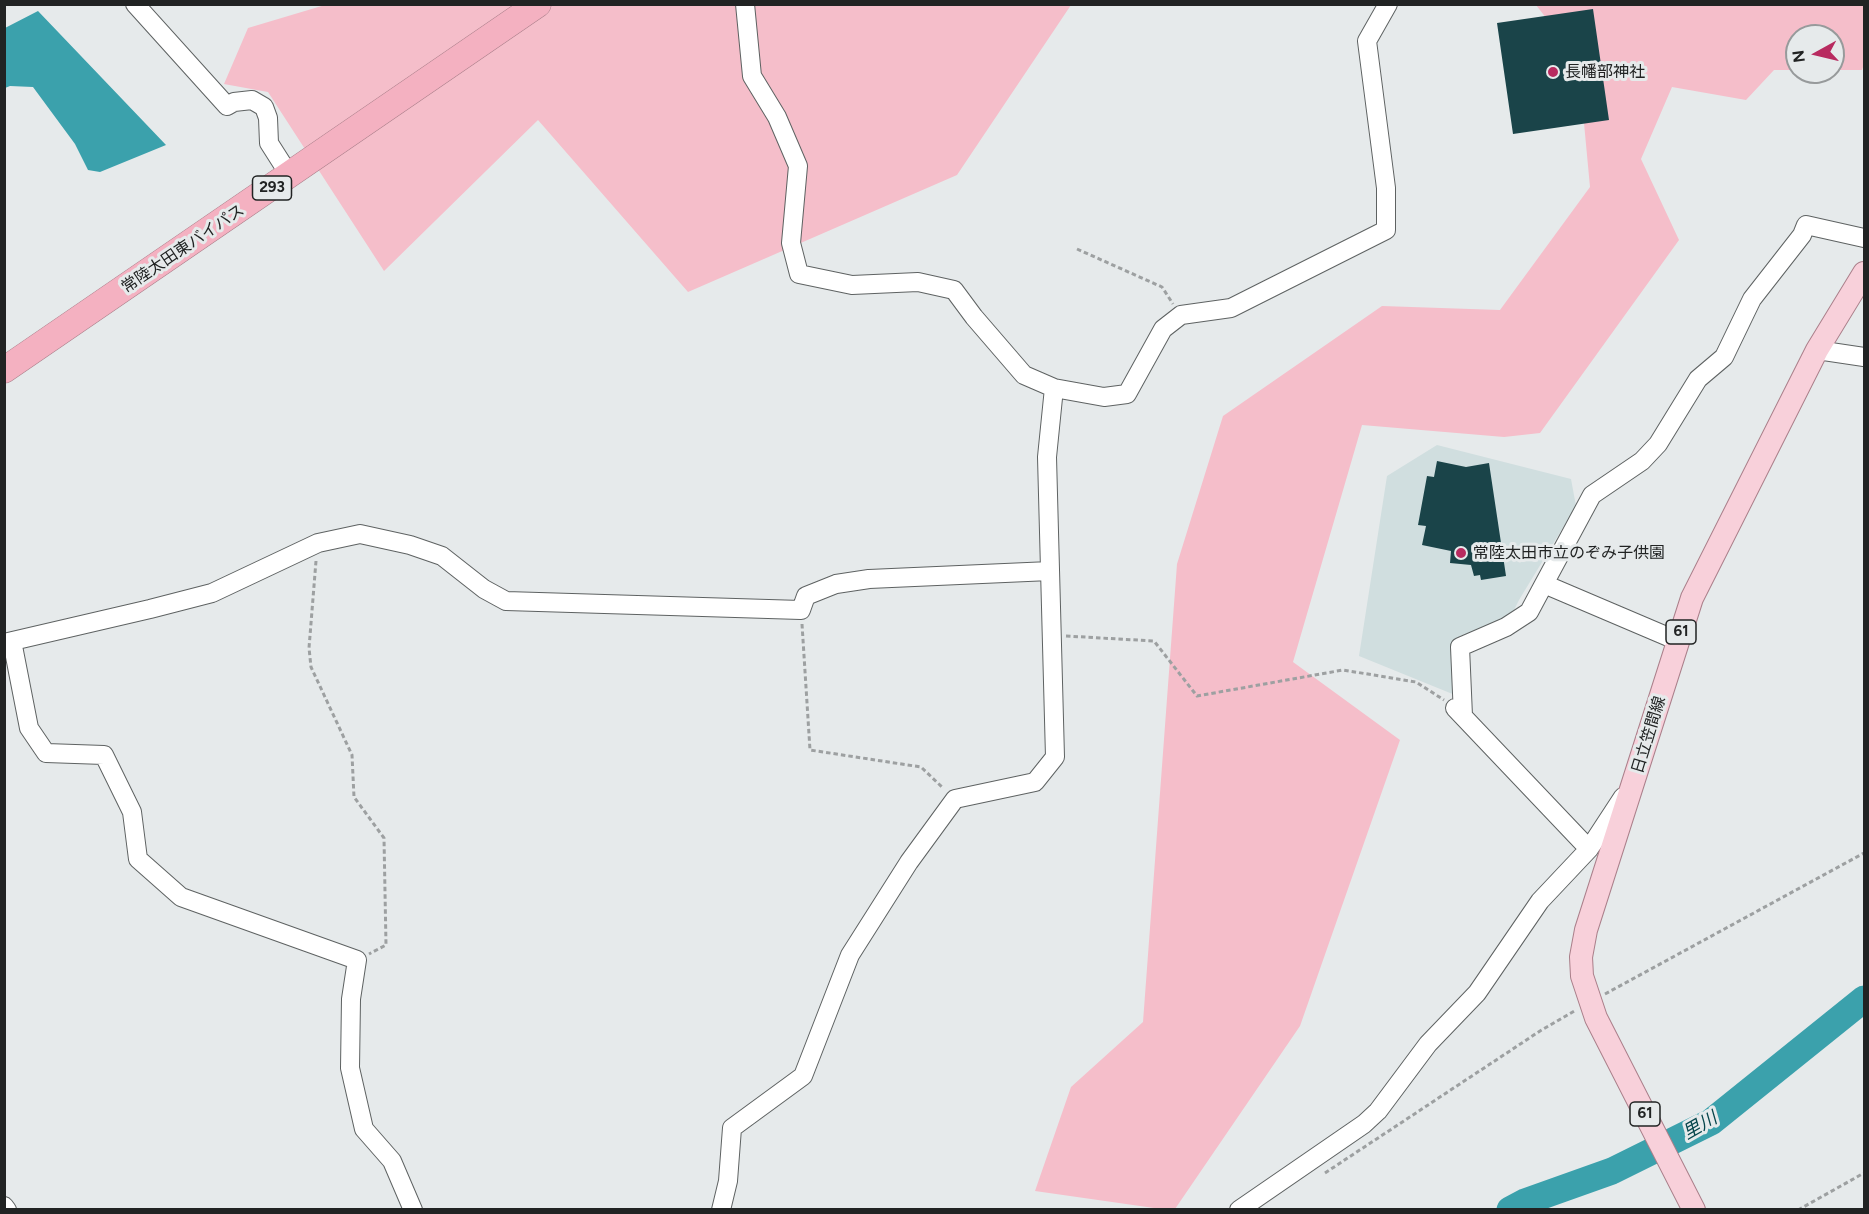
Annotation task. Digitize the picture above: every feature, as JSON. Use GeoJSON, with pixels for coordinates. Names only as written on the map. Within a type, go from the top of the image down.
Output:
{"type":"FeatureCollection","features":[{"type":"Feature","properties":{"kind":"highway","name":"常陸太田東バイパス"},"geometry":{"type":"LineString","coordinates":[[4,370],[538,4]]}},
{"type":"Feature","properties":{"kind":"main road","name":"日立笠間線"},"geometry":{"type":"LineString","coordinates":[[1694,1209],[1593,1010],[1582,976],[1581,957],[1586,930],[1692,598],[1817,350],[1864,273]]}},
{"type":"Feature","properties":{"kind":"street"},"geometry":{"type":"LineString","coordinates":[[135,4],[227,106],[234,102],[252,100],[264,107],[268,118],[269,143],[290,176]]}},
{"type":"Feature","properties":{"kind":"street"},"geometry":{"type":"LineString","coordinates":[[745,4],[752,76],[777,117],[798,166],[791,243],[799,274],[852,285],[918,282],[954,291],[1024,375],[1054,388],[1104,397],[1127,394],[1163,329],[1181,315],[1231,308],[1386,230],[1386,188],[1367,41],[1388,4]]}},
{"type":"Feature","properties":{"kind":"street"},"geometry":{"type":"LineString","coordinates":[[1604,874],[1459,712],[1460,647],[1506,627],[1529,612],[1592,495],[1642,461],[1658,444],[1698,379],[1724,357],[1752,299],[1802,235],[1806,225],[1864,238]]}},
{"type":"Feature","properties":{"kind":"street"},"geometry":{"type":"LineString","coordinates":[[1817,350],[1864,357]]}},
{"type":"Feature","properties":{"kind":"street"},"geometry":{"type":"LineString","coordinates":[[721,1209],[728,1182],[732,1128],[803,1076],[850,955],[909,862],[955,799],[1035,782],[1055,757],[1047,457],[1054,388]]}},
{"type":"Feature","properties":{"kind":"street"},"geometry":{"type":"LineString","coordinates":[[414,1209],[392,1161],[364,1129],[350,1068],[351,999],[357,960],[181,897],[138,859],[132,812],[104,755],[46,753],[29,728],[8,642],[212,593],[318,543],[360,534],[442,556],[484,589],[506,601],[801,610],[806,596],[836,584],[869,579],[1050,572]]}},
{"type":"Feature","properties":{"kind":"street"},"geometry":{"type":"LineString","coordinates":[[1544,584],[1678,641]]}},
{"type":"Feature","properties":{"kind":"street"},"geometry":{"type":"LineString","coordinates":[[1239,1209],[1364,1124],[1378,1111],[1428,1044],[1477,993],[1540,901],[1584,854],[1636,778]]}},
{"type":"Feature","properties":{"kind":"street"},"geometry":{"type":"LineString","coordinates":[[4,1206],[7,1209]]}},
{"type":"Feature","properties":{"kind":"path"},"geometry":{"type":"LineString","coordinates":[[1077,249],[1162,287],[1181,315]]}},
{"type":"Feature","properties":{"kind":"path"},"geometry":{"type":"LineString","coordinates":[[318,543],[309,648],[312,667],[352,755],[354,797],[384,838],[386,945],[357,960]]}},
{"type":"Feature","properties":{"kind":"path"},"geometry":{"type":"LineString","coordinates":[[801,610],[810,750],[921,767],[955,799]]}},
{"type":"Feature","properties":{"kind":"path"},"geometry":{"type":"LineString","coordinates":[[1053,636],[1154,641],[1197,696],[1343,670],[1416,682],[1459,712]]}},
{"type":"Feature","properties":{"kind":"path"},"geometry":{"type":"LineString","coordinates":[[1320,1176],[1540,1031],[1593,1010],[1864,853]]}},
{"type":"Feature","properties":{"kind":"path"},"geometry":{"type":"LineString","coordinates":[[1798,1209],[1864,1173]]}},
{"type":"Feature","properties":{"kind":"shaded area"},"geometry":{"type":"Polygon","coordinates":[[[325,5],[1071,5],[957,175],[688,292],[538,120],[384,271],[268,92],[224,84],[248,28],[325,5]]]}},
{"type":"Feature","properties":{"kind":"shaded area"},"geometry":{"type":"Polygon","coordinates":[[[1536,5],[1864,5],[1864,64],[1862,70],[1845,70],[1845,24],[1785,24],[1785,70],[1774,70],[1746,100],[1672,87],[1641,159],[1679,240],[1540,433],[1504,437],[1362,425],[1293,662],[1400,740],[1300,1026],[1175,1209],[1035,1191],[1071,1087],[1143,1022],[1177,564],[1223,416],[1382,306],[1500,310],[1590,187],[1578,59],[1536,5]]]}},
{"type":"Feature","properties":{"kind":"shaded area","name":"常陸太田市立のぞみ子供園"},"geometry":{"type":"Polygon","coordinates":[[[1437,445],[1571,479],[1576,506],[1508,622],[1457,640],[1455,695],[1359,656],[1387,476],[1437,445]]]}},
{"type":"Feature","properties":{"kind":"water"},"geometry":{"type":"Polygon","coordinates":[[[38,11],[166,145],[100,172],[88,170],[75,144],[33,87],[10,86],[5,88],[5,28],[38,11]]]}},
{"type":"Feature","properties":{"kind":"building","name":"長幡部神社"},"geometry":{"type":"Polygon","coordinates":[[[1593,9],[1609,120],[1513,134],[1497,23],[1593,9]]]}},
{"type":"Feature","properties":{"kind":"building"},"geometry":{"type":"Polygon","coordinates":[[[1437,461],[1466,467],[1489,463],[1506,576],[1481,580],[1480,575],[1474,576],[1471,565],[1450,563],[1451,551],[1422,545],[1426,526],[1418,525],[1427,476],[1434,477],[1437,461]]]}},
{"type":"Feature","properties":{"kind":"waterway","name":"里川"},"geometry":{"type":"LineString","coordinates":[[1510,1210],[1525,1202],[1612,1171],[1711,1122],[1864,999]]}},
{"type":"Feature","properties":{"kind":"place","name":"長幡部神社"},"geometry":{"type":"Point","coordinates":[1553,72]}},
{"type":"Feature","properties":{"kind":"place","name":"常陸太田市立のぞみ子供園"},"geometry":{"type":"Point","coordinates":[1461,553]}}]}
